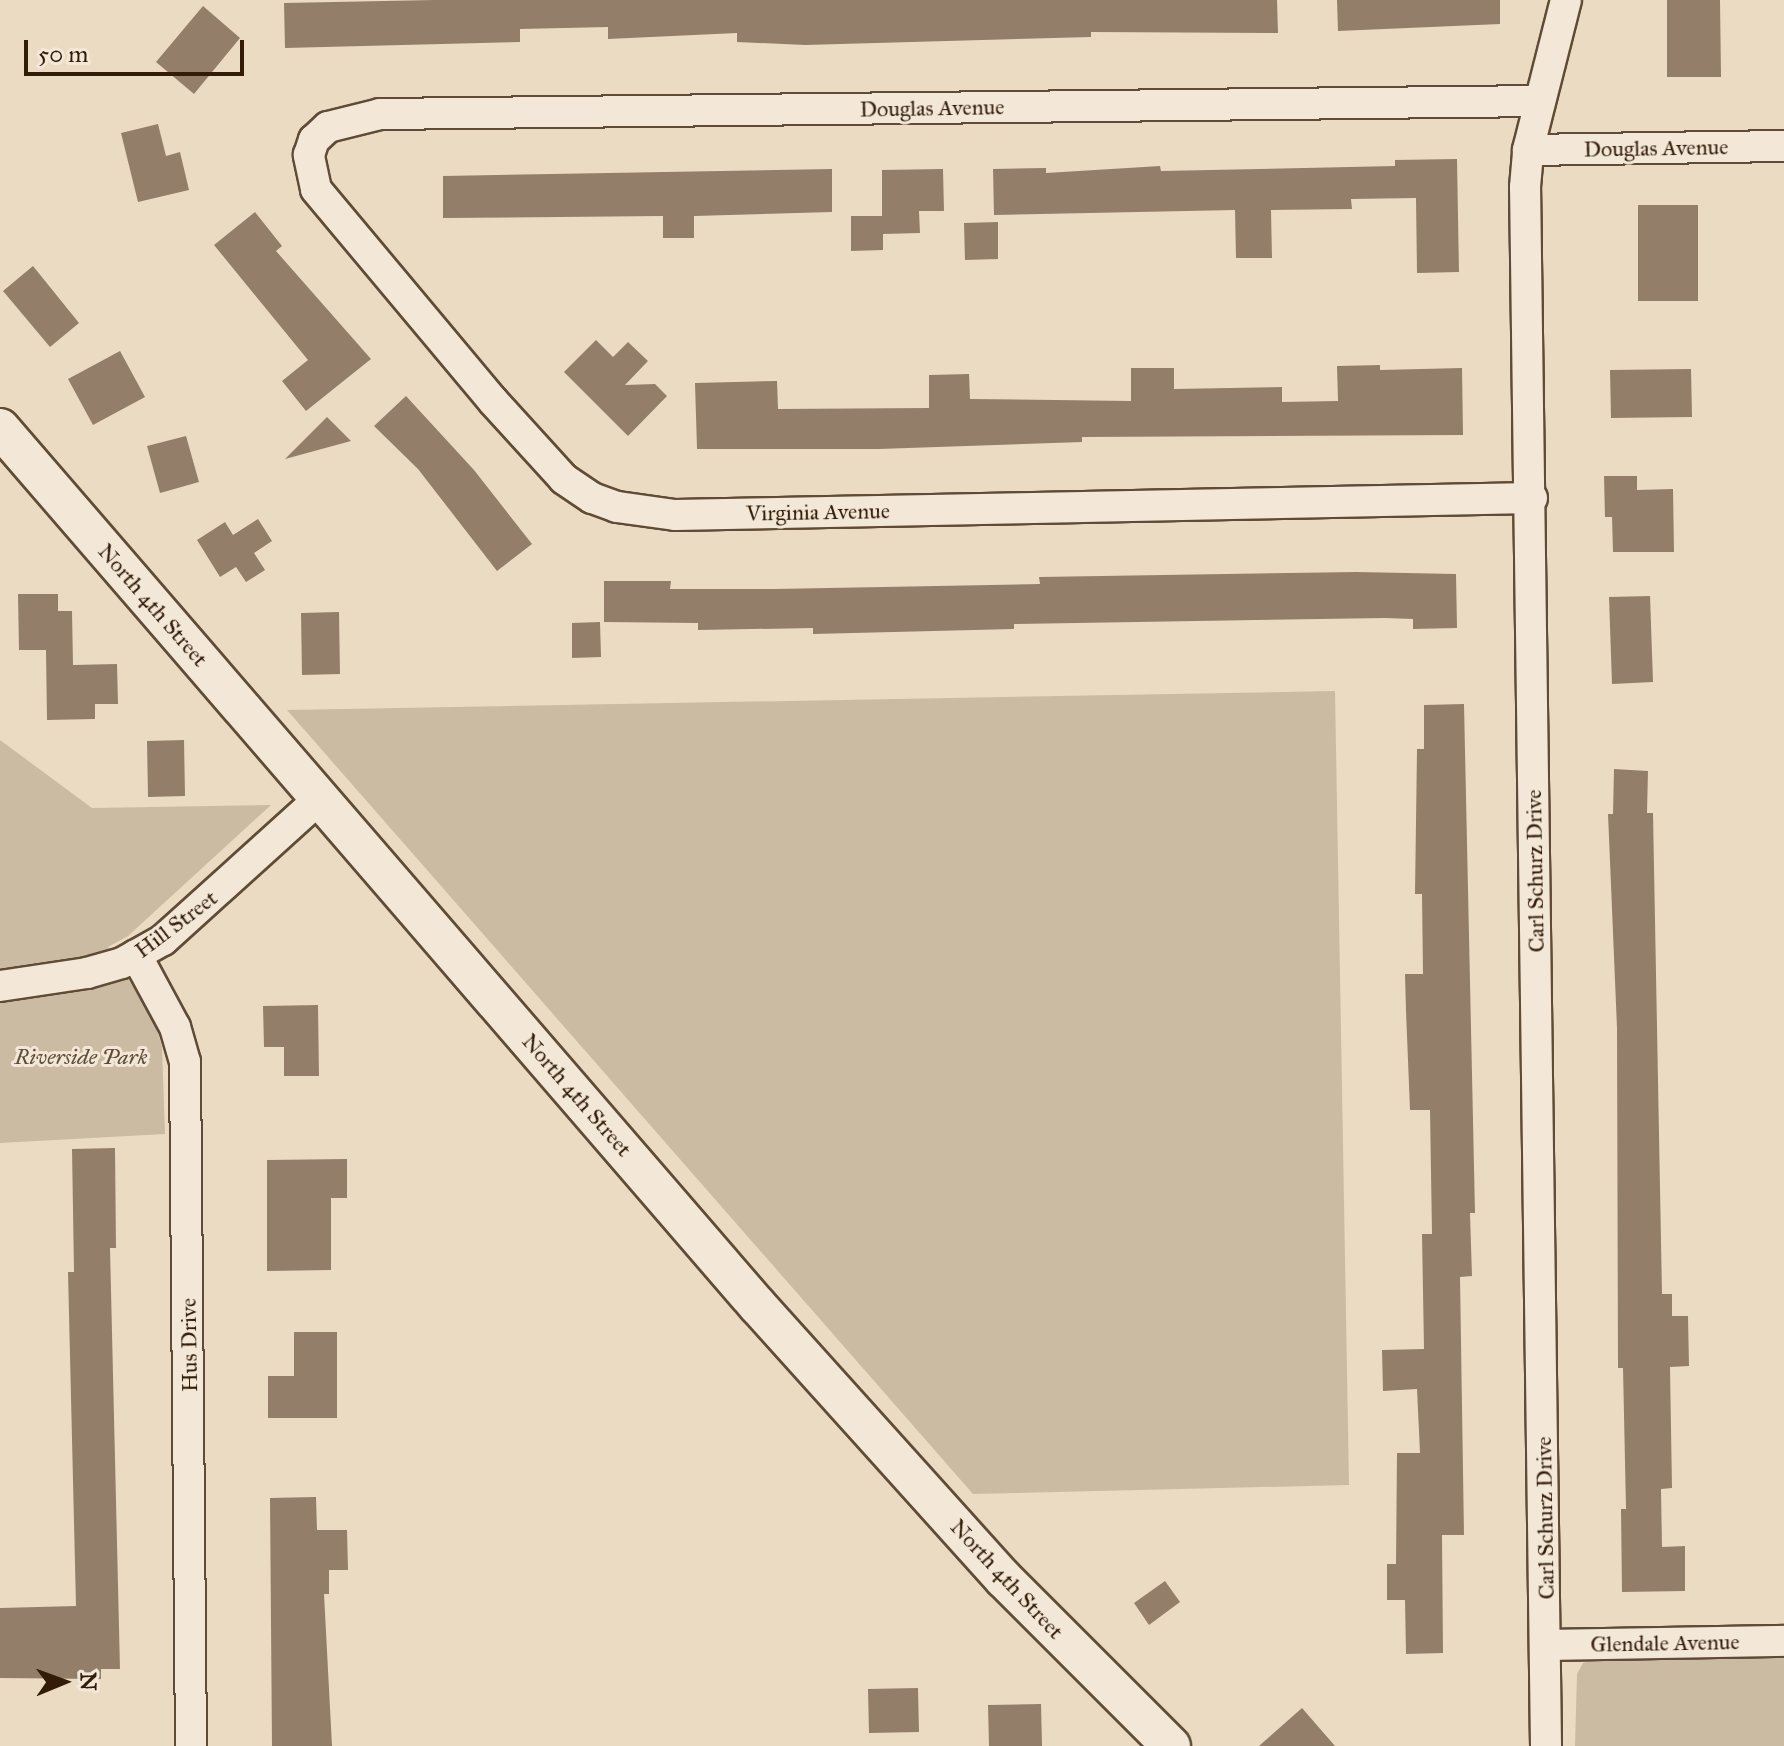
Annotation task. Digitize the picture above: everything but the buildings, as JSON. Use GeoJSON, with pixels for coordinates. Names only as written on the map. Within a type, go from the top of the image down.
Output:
{"type":"FeatureCollection","features":[{"type":"Feature","properties":{"kind":"street","name":"Carl Schurz Drive"},"geometry":{"type":"LineString","coordinates":[[1546,1746],[1528,150],[1566,0]]}},
{"type":"Feature","properties":{"kind":"street","name":"Douglas Avenue"},"geometry":{"type":"LineString","coordinates":[[328,127],[380,114],[1539,101]]}},
{"type":"Feature","properties":{"kind":"street","name":"Virginia Avenue"},"geometry":{"type":"LineString","coordinates":[[328,127],[314,140],[309,155],[316,189],[564,479],[592,498],[617,507],[675,515],[1532,498]]}},
{"type":"Feature","properties":{"kind":"street","name":"Douglas Avenue"},"geometry":{"type":"LineString","coordinates":[[1528,150],[1784,146]]}},
{"type":"Feature","properties":{"kind":"street","name":"North 4th Street"},"geometry":{"type":"LineString","coordinates":[[0,428],[769,1318],[1004,1579],[1171,1746]]}},
{"type":"Feature","properties":{"kind":"street","name":"Hill Street"},"geometry":{"type":"LineString","coordinates":[[0,986],[87,973],[136,955],[226,887],[320,798]]}},
{"type":"Feature","properties":{"kind":"street","name":"Hus Drive"},"geometry":{"type":"LineString","coordinates":[[136,955],[175,1027],[185,1062],[191,1746]]}},
{"type":"Feature","properties":{"kind":"street","name":"Glendale Avenue"},"geometry":{"type":"LineString","coordinates":[[1547,1645],[1784,1641]]}},
{"type":"Feature","properties":{"kind":"green space"},"geometry":{"type":"Polygon","coordinates":[[[1335,691],[1349,1485],[973,1494],[287,710],[1335,691]]]}},
{"type":"Feature","properties":{"kind":"green space","name":"Riverside Park"},"geometry":{"type":"Polygon","coordinates":[[[0,740],[92,808],[271,805],[128,936],[108,947],[155,1022],[162,1047],[165,1134],[0,1143],[0,740]]]}},
{"type":"Feature","properties":{"kind":"green space"},"geometry":{"type":"Polygon","coordinates":[[[1784,1656],[1784,1746],[1575,1746],[1577,1674],[1583,1663],[1597,1658],[1784,1656]]]}}]}
